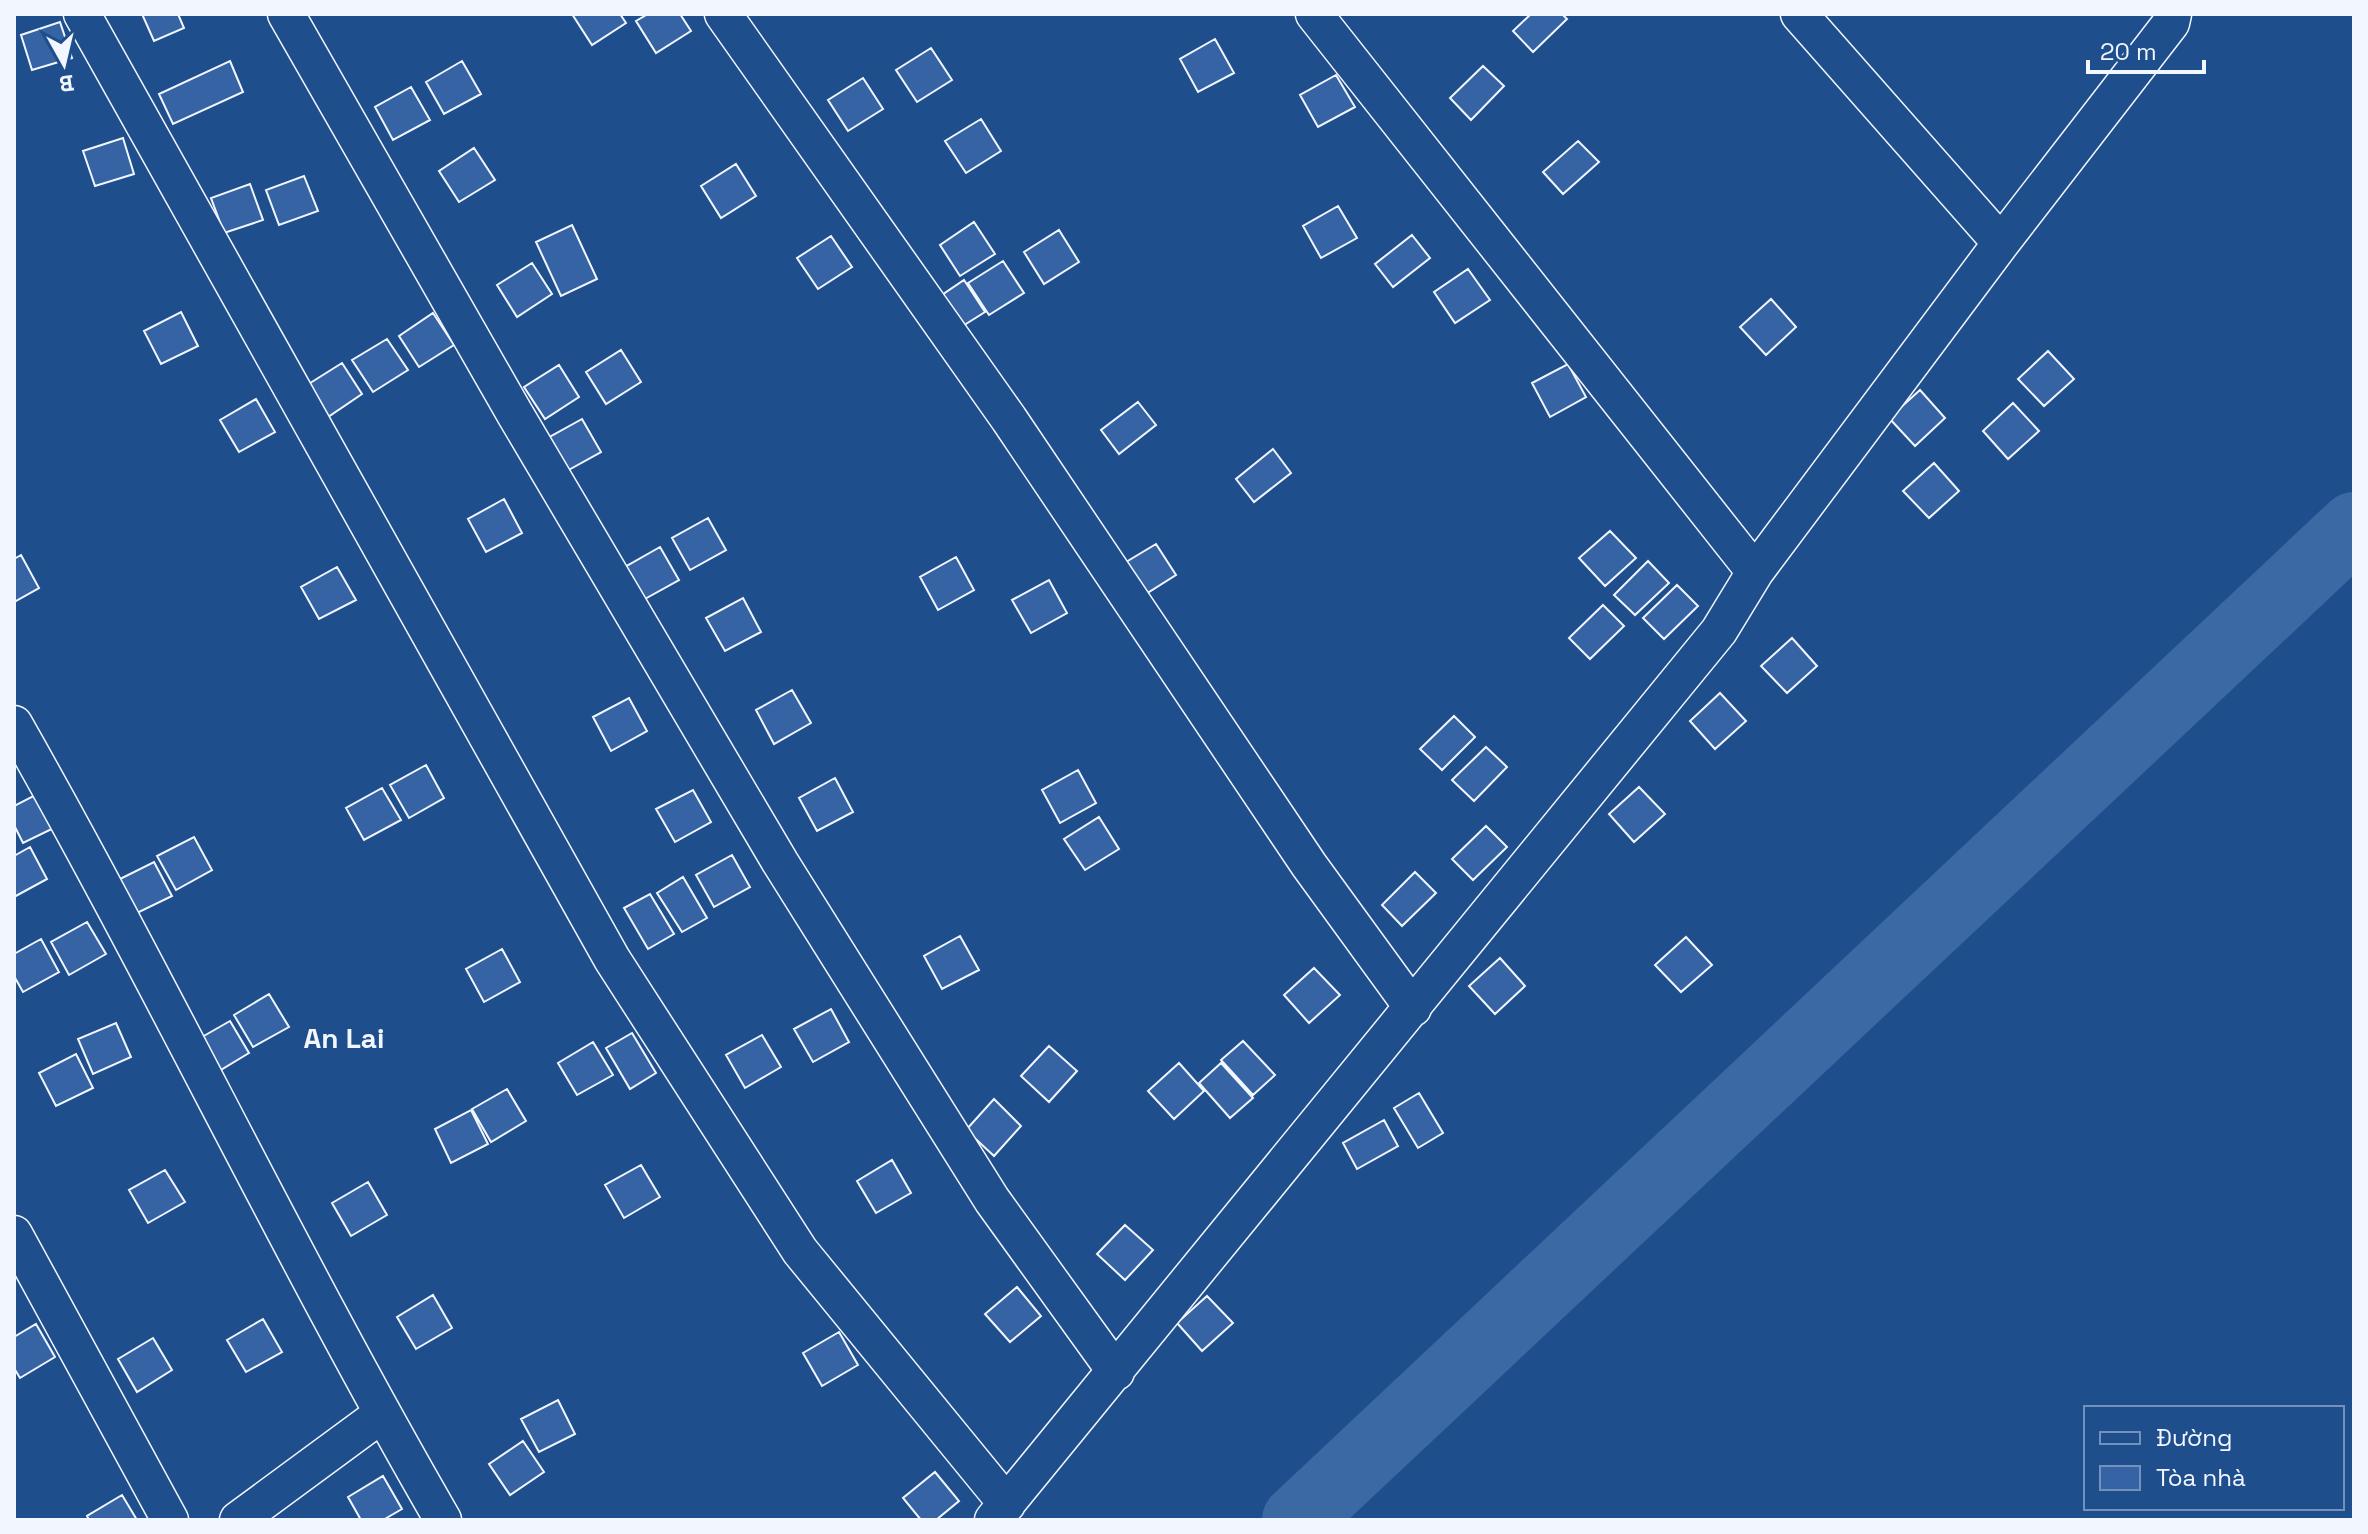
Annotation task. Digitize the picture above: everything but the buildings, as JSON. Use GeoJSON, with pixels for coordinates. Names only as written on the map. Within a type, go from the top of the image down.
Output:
{"type":"FeatureCollection","features":[{"type":"Feature","properties":{"kind":"street"},"geometry":{"type":"LineString","coordinates":[[82,14],[612,959],[800,1251],[1000,1512],[1719,631],[1755,572],[2001,243],[2171,23],[2173,14]]}},
{"type":"Feature","properties":{"kind":"street"},"geometry":{"type":"LineString","coordinates":[[286,14],[515,414],[805,902],[992,1200],[1116,1372]]}},
{"type":"Feature","properties":{"kind":"street"},"geometry":{"type":"LineString","coordinates":[[723,14],[1009,419],[1309,865],[1413,1008]]}},
{"type":"Feature","properties":{"kind":"street"},"geometry":{"type":"LineString","coordinates":[[1314,14],[1755,572]]}},
{"type":"Feature","properties":{"kind":"street"},"geometry":{"type":"LineString","coordinates":[[1799,14],[2001,243]]}},
{"type":"Feature","properties":{"kind":"street"},"geometry":{"type":"LineString","coordinates":[[14,724],[219,1100],[382,1414],[443,1520]]}},
{"type":"Feature","properties":{"kind":"street"},"geometry":{"type":"LineString","coordinates":[[14,1234],[170,1520]]}},
{"type":"Feature","properties":{"kind":"street"},"geometry":{"type":"LineString","coordinates":[[238,1520],[382,1414]]}},
{"type":"Feature","properties":{"kind":"waterway"},"geometry":{"type":"LineString","coordinates":[[1297,1520],[2354,527]]}},
{"type":"Feature","properties":{"kind":"district","name":"An Lai"},"geometry":{"type":"Point","coordinates":[344,1038]}}]}
